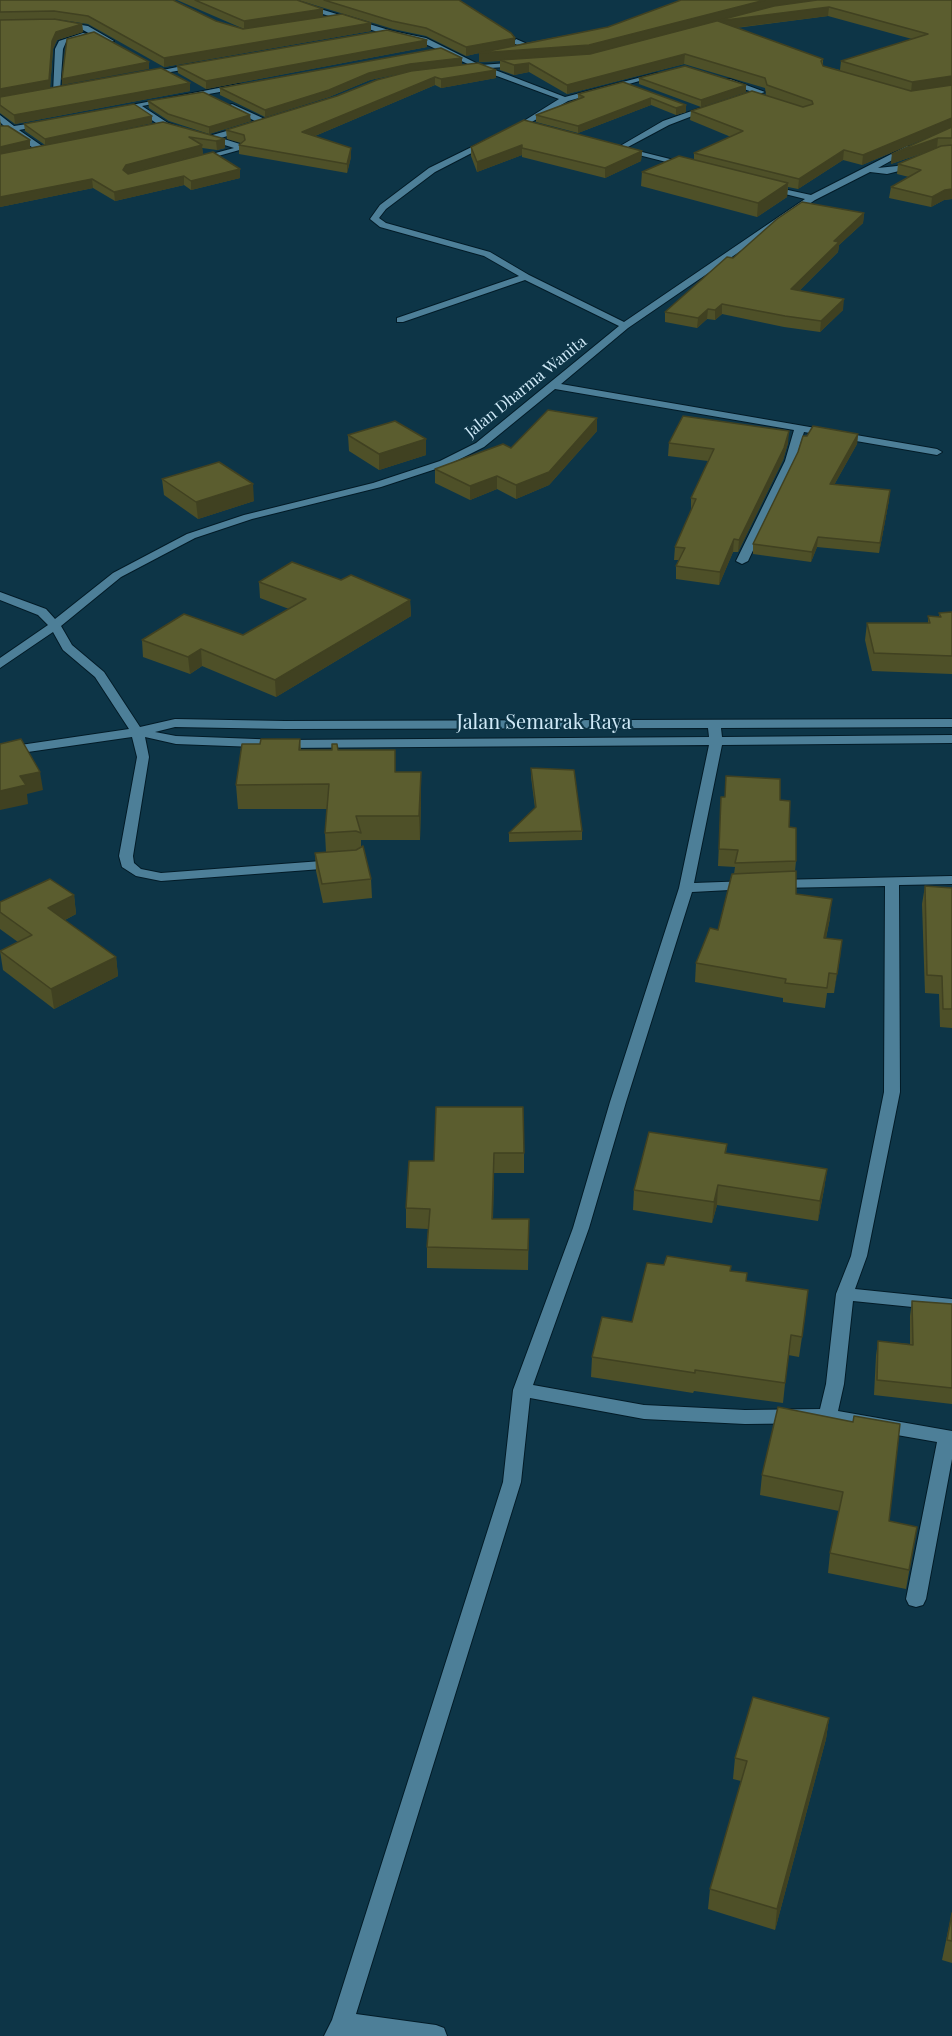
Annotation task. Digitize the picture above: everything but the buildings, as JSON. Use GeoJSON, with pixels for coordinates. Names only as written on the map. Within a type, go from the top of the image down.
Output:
{"type":"FeatureCollection","features":[{"type":"Feature","properties":{"kind":"street"},"geometry":{"type":"LineString","coordinates":[[284,0],[390,33],[423,40],[466,60],[532,63]]}},
{"type":"Feature","properties":{"kind":"street"},"geometry":{"type":"LineString","coordinates":[[320,22],[342,19]]}},
{"type":"Feature","properties":{"kind":"street"},"geometry":{"type":"LineString","coordinates":[[55,23],[78,25],[116,44]]}},
{"type":"Feature","properties":{"kind":"street"},"geometry":{"type":"LineString","coordinates":[[369,36],[390,33]]}},
{"type":"Feature","properties":{"kind":"street"},"geometry":{"type":"LineString","coordinates":[[56,91],[59,49],[63,41],[96,34]]}},
{"type":"Feature","properties":{"kind":"street"},"geometry":{"type":"LineString","coordinates":[[516,41],[529,48]]}},
{"type":"Feature","properties":{"kind":"street"},"geometry":{"type":"LineString","coordinates":[[508,52],[540,46]]}},
{"type":"Feature","properties":{"kind":"street"},"geometry":{"type":"LineString","coordinates":[[432,51],[444,49]]}},
{"type":"Feature","properties":{"kind":"street"},"geometry":{"type":"LineString","coordinates":[[456,69],[478,62],[565,99]]}},
{"type":"Feature","properties":{"kind":"street"},"geometry":{"type":"LineString","coordinates":[[142,75],[210,63]]}},
{"type":"Feature","properties":{"kind":"street"},"geometry":{"type":"LineString","coordinates":[[154,66],[174,76]]}},
{"type":"Feature","properties":{"kind":"street"},"geometry":{"type":"LineString","coordinates":[[515,129],[565,99],[666,72]]}},
{"type":"Feature","properties":{"kind":"street"},"geometry":{"type":"LineString","coordinates":[[718,78],[761,92],[727,103]]}},
{"type":"Feature","properties":{"kind":"street"},"geometry":{"type":"LineString","coordinates":[[102,111],[250,84]]}},
{"type":"Feature","properties":{"kind":"street"},"geometry":{"type":"LineString","coordinates":[[623,84],[640,90]]}},
{"type":"Feature","properties":{"kind":"street"},"geometry":{"type":"LineString","coordinates":[[194,88],[215,98]]}},
{"type":"Feature","properties":{"kind":"street"},"geometry":{"type":"LineString","coordinates":[[45,93],[67,89]]}},
{"type":"Feature","properties":{"kind":"street"},"geometry":{"type":"LineString","coordinates":[[750,95],[762,99]]}},
{"type":"Feature","properties":{"kind":"street"},"geometry":{"type":"LineString","coordinates":[[224,102],[264,122]]}},
{"type":"Feature","properties":{"kind":"street"},"geometry":{"type":"LineString","coordinates":[[135,105],[165,125],[185,132]]}},
{"type":"Feature","properties":{"kind":"street"},"geometry":{"type":"LineString","coordinates":[[682,105],[699,111]]}},
{"type":"Feature","properties":{"kind":"street"},"geometry":{"type":"LineString","coordinates":[[619,149],[666,123],[718,106]]}},
{"type":"Feature","properties":{"kind":"street"},"geometry":{"type":"LineString","coordinates":[[0,117],[12,129],[45,152]]}},
{"type":"Feature","properties":{"kind":"street"},"geometry":{"type":"LineString","coordinates":[[212,138],[274,119]]}},
{"type":"Feature","properties":{"kind":"street"},"geometry":{"type":"LineString","coordinates":[[0,131],[57,120]]}},
{"type":"Feature","properties":{"kind":"street"},"geometry":{"type":"LineString","coordinates":[[523,124],[543,130]]}},
{"type":"Feature","properties":{"kind":"street"},"geometry":{"type":"LineString","coordinates":[[154,128],[165,125]]}},
{"type":"Feature","properties":{"kind":"street"},"geometry":{"type":"LineString","coordinates":[[194,161],[240,147],[202,136]]}},
{"type":"Feature","properties":{"kind":"street"},"geometry":{"type":"LineString","coordinates":[[498,138],[432,170],[383,207],[374,219],[383,225],[486,254],[526,278],[625,326]]}},
{"type":"Feature","properties":{"kind":"street","name":"Jalan Dharma Wanita"},"geometry":{"type":"LineString","coordinates":[[0,664],[55,625],[117,575],[191,536],[248,517],[376,485],[444,463],[466,453],[493,436],[625,326],[812,198],[866,169],[921,144]]}},
{"type":"Feature","properties":{"kind":"street"},"geometry":{"type":"LineString","coordinates":[[609,147],[699,169]]}},
{"type":"Feature","properties":{"kind":"street"},"geometry":{"type":"LineString","coordinates":[[27,155],[56,150]]}},
{"type":"Feature","properties":{"kind":"street"},"geometry":{"type":"LineString","coordinates":[[866,169],[887,171],[938,152],[952,151]]}},
{"type":"Feature","properties":{"kind":"street"},"geometry":{"type":"LineString","coordinates":[[755,184],[812,198]]}},
{"type":"Feature","properties":{"kind":"street"},"geometry":{"type":"LineString","coordinates":[[400,320],[526,278]]}},
{"type":"Feature","properties":{"kind":"street"},"geometry":{"type":"LineString","coordinates":[[555,386],[799,430],[841,434],[937,453]]}},
{"type":"Feature","properties":{"kind":"street"},"geometry":{"type":"LineString","coordinates":[[742,561],[790,461],[799,430]]}},
{"type":"Feature","properties":{"kind":"street"},"geometry":{"type":"LineString","coordinates":[[0,596],[42,612],[55,625],[67,647],[100,675],[137,732],[143,757],[126,856],[127,864],[136,872],[161,877],[345,863]]}},
{"type":"Feature","properties":{"kind":"street","name":"Jalan Semarak Raya"},"geometry":{"type":"LineString","coordinates":[[0,752],[137,732],[175,723],[952,738]]}},
{"type":"Feature","properties":{"kind":"street","name":"Jalan Semarak Raya"},"geometry":{"type":"LineString","coordinates":[[137,732],[176,740],[282,744],[952,723]]}},
{"type":"Feature","properties":{"kind":"street"},"geometry":{"type":"LineString","coordinates":[[436,2036],[339,2029],[512,1482],[522,1390],[581,1228],[618,1102],[686,888],[715,732]]}},
{"type":"Feature","properties":{"kind":"street"},"geometry":{"type":"LineString","coordinates":[[686,888],[892,880],[952,880]]}},
{"type":"Feature","properties":{"kind":"street"},"geometry":{"type":"LineString","coordinates":[[828,1416],[835,1384],[845,1294],[860,1257],[892,1092],[892,880]]}},
{"type":"Feature","properties":{"kind":"street"},"geometry":{"type":"LineString","coordinates":[[845,1294],[952,1305]]}},
{"type":"Feature","properties":{"kind":"street"},"geometry":{"type":"LineString","coordinates":[[522,1390],[644,1412],[745,1417],[828,1416],[950,1438],[916,1599]]}}]}
